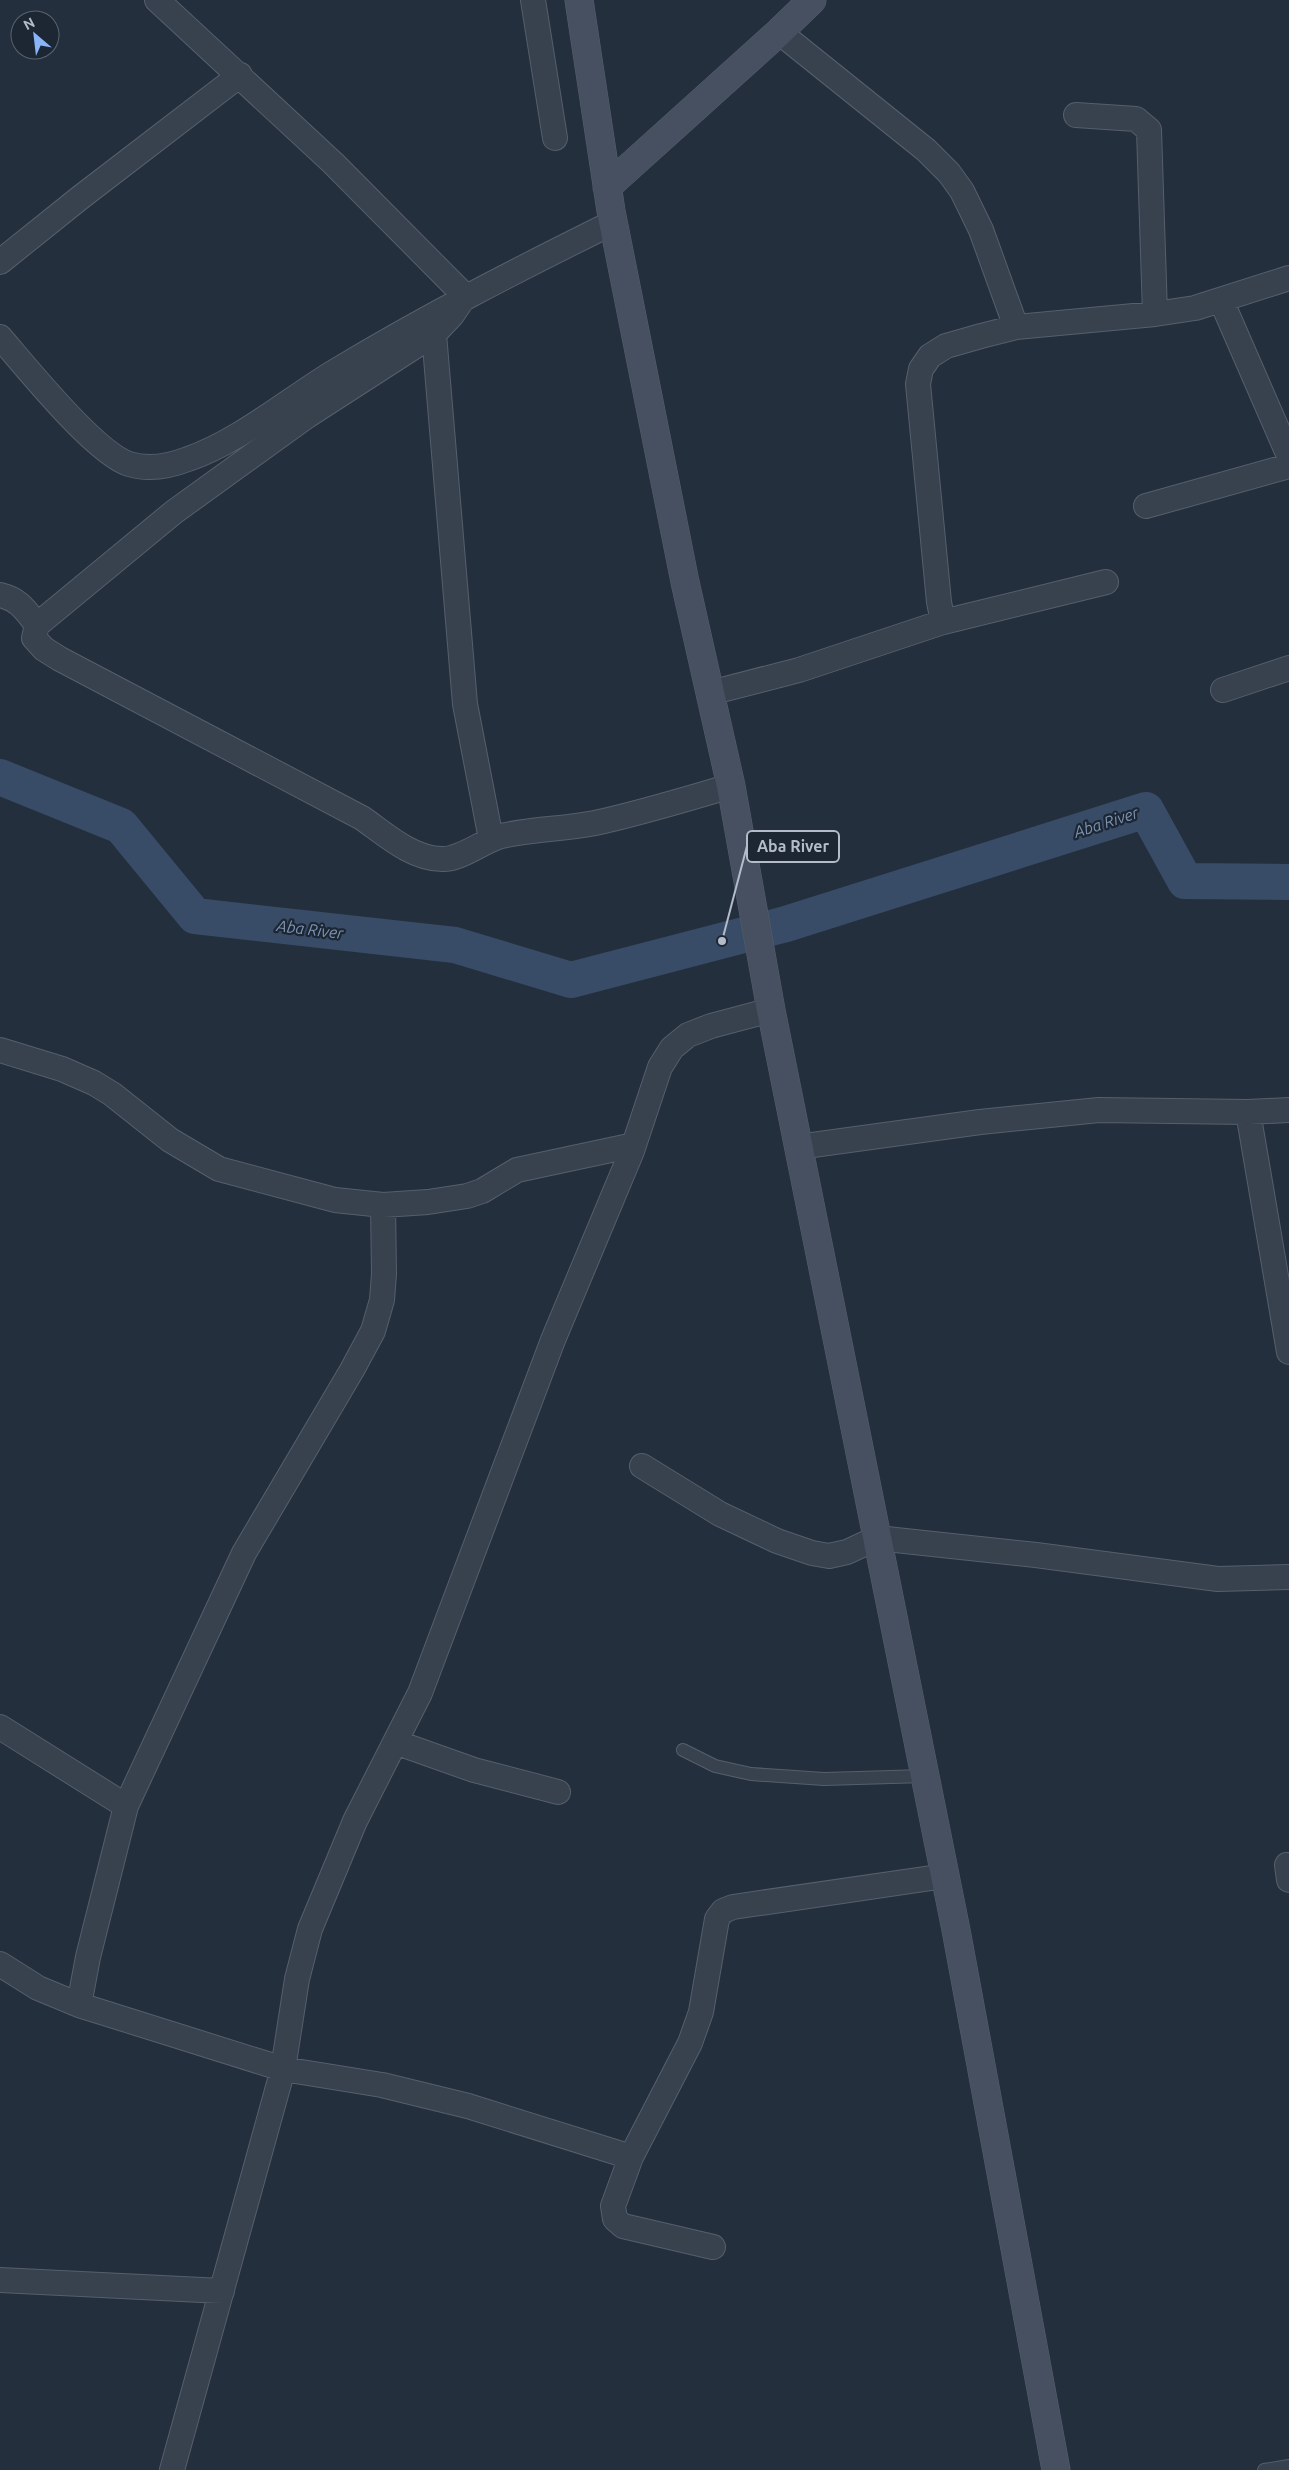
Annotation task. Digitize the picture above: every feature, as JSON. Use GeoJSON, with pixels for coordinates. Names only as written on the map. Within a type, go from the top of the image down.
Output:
{"type":"FeatureCollection","features":[{"type":"Feature","properties":{"kind":"street"},"geometry":{"type":"LineString","coordinates":[[157,0],[240,75],[333,164],[465,296]]}},
{"type":"Feature","properties":{"kind":"street"},"geometry":{"type":"LineString","coordinates":[[533,0],[555,138]]}},
{"type":"Feature","properties":{"kind":"street"},"geometry":{"type":"LineString","coordinates":[[579,0],[607,187],[685,582],[730,786],[798,1147],[945,1876],[1056,2470]]}},
{"type":"Feature","properties":{"kind":"street"},"geometry":{"type":"LineString","coordinates":[[607,187],[812,0]]}},
{"type":"Feature","properties":{"kind":"street"},"geometry":{"type":"LineString","coordinates":[[779,32],[926,150],[949,173],[962,191],[981,230],[1016,327]]}},
{"type":"Feature","properties":{"kind":"street"},"geometry":{"type":"LineString","coordinates":[[0,262],[240,75]]}},
{"type":"Feature","properties":{"kind":"street"},"geometry":{"type":"LineString","coordinates":[[1076,115],[1136,119],[1149,130],[1155,314]]}},
{"type":"Feature","properties":{"kind":"street"},"geometry":{"type":"LineString","coordinates":[[0,337],[54,399],[110,454],[129,464],[169,466],[190,459],[225,442],[334,373],[465,296],[614,222]]}},
{"type":"Feature","properties":{"kind":"street"},"geometry":{"type":"LineString","coordinates":[[943,622],[939,602],[918,384],[921,369],[930,356],[946,346],[1016,327],[1155,314],[1196,308],[1289,278]]}},
{"type":"Feature","properties":{"kind":"street"},"geometry":{"type":"LineString","coordinates":[[465,296],[452,315],[434,334],[307,416],[182,507],[37,625],[34,638],[44,650],[353,814],[405,848],[443,860],[490,839],[537,829],[556,829],[595,823],[730,786]]}},
{"type":"Feature","properties":{"kind":"street"},"geometry":{"type":"LineString","coordinates":[[1221,300],[1289,456]]}},
{"type":"Feature","properties":{"kind":"street"},"geometry":{"type":"LineString","coordinates":[[434,334],[465,704],[490,839]]}},
{"type":"Feature","properties":{"kind":"street"},"geometry":{"type":"LineString","coordinates":[[1146,506],[1289,466]]}},
{"type":"Feature","properties":{"kind":"street"},"geometry":{"type":"LineString","coordinates":[[710,693],[799,670],[943,622],[1106,582]]}},
{"type":"Feature","properties":{"kind":"street"},"geometry":{"type":"LineString","coordinates":[[0,595],[11,597],[22,604],[37,625]]}},
{"type":"Feature","properties":{"kind":"street"},"geometry":{"type":"LineString","coordinates":[[1223,690],[1289,668]]}},
{"type":"Feature","properties":{"kind":"street"},"geometry":{"type":"LineString","coordinates":[[172,2470],[283,2069],[297,1979],[310,1929],[355,1821],[420,1694],[553,1340],[634,1145],[660,1067],[672,1048],[688,1035],[711,1026],[771,1010]]}},
{"type":"Feature","properties":{"kind":"street"},"geometry":{"type":"LineString","coordinates":[[0,1050],[62,1068],[94,1083],[112,1094],[170,1140],[219,1169],[321,1198],[383,1205],[428,1202],[467,1196],[482,1191],[517,1170],[634,1145]]}},
{"type":"Feature","properties":{"kind":"street"},"geometry":{"type":"LineString","coordinates":[[798,1147],[980,1122],[1099,1110],[1248,1112],[1289,1110]]}},
{"type":"Feature","properties":{"kind":"street"},"geometry":{"type":"LineString","coordinates":[[1248,1112],[1284,1290],[1289,1352]]}},
{"type":"Feature","properties":{"kind":"street"},"geometry":{"type":"LineString","coordinates":[[79,2005],[88,1957],[126,1806],[244,1553],[373,1332],[382,1300],[384,1274],[383,1205]]}},
{"type":"Feature","properties":{"kind":"street"},"geometry":{"type":"LineString","coordinates":[[642,1466],[720,1514],[777,1541],[812,1553],[829,1556],[847,1552],[878,1538],[1036,1555],[1218,1579],[1289,1577]]}},
{"type":"Feature","properties":{"kind":"street"},"geometry":{"type":"LineString","coordinates":[[0,1727],[126,1806]]}},
{"type":"Feature","properties":{"kind":"street"},"geometry":{"type":"LineString","coordinates":[[396,1742],[474,1770],[558,1792]]}},
{"type":"Feature","properties":{"kind":"street"},"geometry":{"type":"LineString","coordinates":[[714,2247],[623,2226],[616,2219],[613,2206],[631,2156],[690,2043],[701,2012],[717,1919],[723,1911],[733,1907],[945,1876]]}},
{"type":"Feature","properties":{"kind":"street"},"geometry":{"type":"LineString","coordinates":[[0,1964],[38,1988],[79,2005],[283,2069],[382,2085],[468,2106],[631,2156]]}},
{"type":"Feature","properties":{"kind":"street"},"geometry":{"type":"LineString","coordinates":[[0,2280],[222,2291]]}},
{"type":"Feature","properties":{"kind":"lane"},"geometry":{"type":"LineString","coordinates":[[683,1750],[715,1766],[751,1774],[824,1779],[925,1776]]}},
{"type":"Feature","properties":{"kind":"lane"},"geometry":{"type":"LineString","coordinates":[[1264,2470],[1289,2466]]}},
{"type":"Feature","properties":{"kind":"waterway","name":"Aba River"},"geometry":{"type":"LineString","coordinates":[[0,777],[121,826],[195,916],[455,945],[571,980],[786,924],[1146,810],[1185,881],[1289,882]]}},
{"type":"Feature","properties":{"kind":"place","name":"Aba River"},"geometry":{"type":"Point","coordinates":[722,941]}}]}
